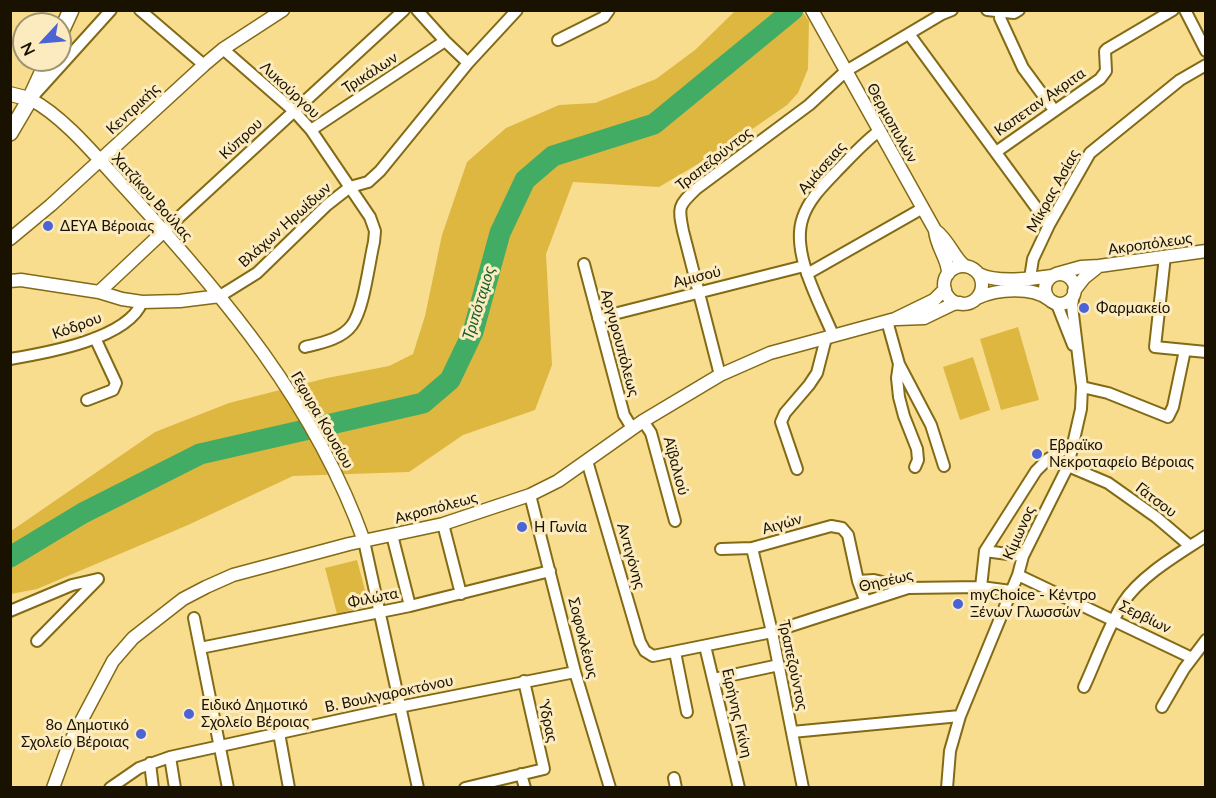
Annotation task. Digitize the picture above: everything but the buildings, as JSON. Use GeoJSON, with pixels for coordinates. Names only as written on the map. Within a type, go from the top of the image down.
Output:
{"type":"FeatureCollection","features":[{"type":"Feature","properties":{"kind":"main road"},"geometry":{"type":"LineString","coordinates":[[10,133],[42,72]]}},
{"type":"Feature","properties":{"kind":"main road"},"geometry":{"type":"LineString","coordinates":[[10,94],[30,99]]}},
{"type":"Feature","properties":{"kind":"street"},"geometry":{"type":"LineString","coordinates":[[30,99],[111,10]]}},
{"type":"Feature","properties":{"kind":"street"},"geometry":{"type":"LineString","coordinates":[[140,10],[204,65]]}},
{"type":"Feature","properties":{"kind":"street","name":"Κεντρικής"},"geometry":{"type":"LineString","coordinates":[[10,239],[223,49],[283,10]]}},
{"type":"Feature","properties":{"kind":"street","name":"Κύπρου"},"geometry":{"type":"LineString","coordinates":[[99,292],[404,10]]}},
{"type":"Feature","properties":{"kind":"street"},"geometry":{"type":"LineString","coordinates":[[417,10],[468,63]]}},
{"type":"Feature","properties":{"kind":"street","name":"Βλάχων Ηρωίδων"},"geometry":{"type":"LineString","coordinates":[[16,280],[99,292],[142,302],[180,301],[220,296],[257,273],[327,205],[350,187],[368,182],[380,171],[468,63],[517,10]]}},
{"type":"Feature","properties":{"kind":"street","name":"Θερμοπυλών"},"geometry":{"type":"LineString","coordinates":[[812,10],[935,230],[946,239],[960,263],[965,266]]}},
{"type":"Feature","properties":{"kind":"street"},"geometry":{"type":"LineString","coordinates":[[846,71],[952,10]]}},
{"type":"Feature","properties":{"kind":"street"},"geometry":{"type":"LineString","coordinates":[[987,10],[1014,13],[1018,10]]}},
{"type":"Feature","properties":{"kind":"street","name":"Καπεταν Ακριτα"},"geometry":{"type":"LineString","coordinates":[[996,152],[1104,75],[1107,49],[1173,10]]}},
{"type":"Feature","properties":{"kind":"street"},"geometry":{"type":"LineString","coordinates":[[1185,10],[1206,51]]}},
{"type":"Feature","properties":{"kind":"street"},"geometry":{"type":"LineString","coordinates":[[1000,12],[1000,18],[1023,68],[1054,110]]}},
{"type":"Feature","properties":{"kind":"street"},"geometry":{"type":"LineString","coordinates":[[558,40],[602,13]]}},
{"type":"Feature","properties":{"kind":"street"},"geometry":{"type":"LineString","coordinates":[[909,34],[1049,225]]}},
{"type":"Feature","properties":{"kind":"street","name":"Τρικάλων"},"geometry":{"type":"LineString","coordinates":[[311,130],[445,41]]}},
{"type":"Feature","properties":{"kind":"street","name":"Λυκούργου"},"geometry":{"type":"LineString","coordinates":[[223,49],[294,111],[311,130],[370,217],[375,231],[358,312],[352,326],[344,333],[329,340],[305,347]]}},
{"type":"Feature","properties":{"kind":"street","name":"Μίκρας Ασίας"},"geometry":{"type":"LineString","coordinates":[[1029,278],[1033,259],[1083,163],[1095,149],[1180,80],[1206,65]]}},
{"type":"Feature","properties":{"kind":"street","name":"Τραπεζούντος"},"geometry":{"type":"LineString","coordinates":[[720,375],[680,215],[681,204],[696,189],[809,105],[846,71]]}},
{"type":"Feature","properties":{"kind":"street","name":"Χατζίκου Βούλας"},"geometry":{"type":"LineString","coordinates":[[30,99],[47,108],[100,161],[164,231],[259,345]]}},
{"type":"Feature","properties":{"kind":"street","name":"Αμάσειας"},"geometry":{"type":"LineString","coordinates":[[829,337],[806,270],[799,237],[802,218],[820,189],[866,141],[879,131]]}},
{"type":"Feature","properties":{"kind":"street","name":"Αμισού"},"geometry":{"type":"LineString","coordinates":[[598,318],[700,292],[806,270],[923,208]]}},
{"type":"Feature","properties":{"kind":"street","name":"Θερμοπυλών"},"geometry":{"type":"LineString","coordinates":[[935,230],[936,241],[949,269],[948,273]]}},
{"type":"Feature","properties":{"kind":"street","name":"Ακροπόλεως"},"geometry":{"type":"LineString","coordinates":[[979,274],[987,277],[1029,278],[1054,275],[1085,266],[1206,251]]}},
{"type":"Feature","properties":{"kind":"street"},"geometry":{"type":"LineString","coordinates":[[1165,256],[1155,347],[1206,352]]}},
{"type":"Feature","properties":{"kind":"street","name":"Αργυρουπόλεως"},"geometry":{"type":"LineString","coordinates":[[584,264],[624,415],[638,424]]}},
{"type":"Feature","properties":{"kind":"street"},"geometry":{"type":"LineString","coordinates":[[977,298],[982,286],[979,274],[965,266],[948,273],[945,289],[950,298],[960,303],[969,303],[977,298],[1023,290],[1042,294],[1052,301]]}},
{"type":"Feature","properties":{"kind":"street","name":"Ακροπόλεως"},"geometry":{"type":"LineString","coordinates":[[1052,301],[1064,303],[1068,301],[1084,278],[1099,266]]}},
{"type":"Feature","properties":{"kind":"street"},"geometry":{"type":"LineString","coordinates":[[10,269],[16,280]]}},
{"type":"Feature","properties":{"kind":"street"},"geometry":{"type":"LineString","coordinates":[[1052,301],[1045,287],[1054,275],[1070,278],[1074,292]]}},
{"type":"Feature","properties":{"kind":"street","name":"Ακροπόλεως"},"geometry":{"type":"LineString","coordinates":[[53,788],[69,744],[112,661],[133,638],[159,617],[183,599],[206,586],[233,575],[364,541],[443,524],[530,495],[558,481],[638,424],[720,375],[770,352],[891,320],[934,300],[945,289]]}},
{"type":"Feature","properties":{"kind":"street","name":"Κίμωνος"},"geometry":{"type":"LineString","coordinates":[[947,788],[950,751],[960,716],[1018,575],[1023,556],[1068,466],[1081,409],[1082,387],[1072,306],[1074,292]]}},
{"type":"Feature","properties":{"kind":"street","name":"Κίμωνος"},"geometry":{"type":"LineString","coordinates":[[1052,301],[1058,307],[1077,357]]}},
{"type":"Feature","properties":{"kind":"street","name":"Κόδρου"},"geometry":{"type":"LineString","coordinates":[[10,359],[46,353],[95,338],[128,321],[140,308],[142,302]]}},
{"type":"Feature","properties":{"kind":"street","name":"Ακροπόλεως"},"geometry":{"type":"LineString","coordinates":[[891,320],[924,318],[960,303]]}},
{"type":"Feature","properties":{"kind":"street"},"geometry":{"type":"LineString","coordinates":[[891,320],[899,364],[931,425],[944,466]]}},
{"type":"Feature","properties":{"kind":"street"},"geometry":{"type":"LineString","coordinates":[[796,469],[781,422],[785,413],[817,373],[829,337]]}},
{"type":"Feature","properties":{"kind":"street"},"geometry":{"type":"LineString","coordinates":[[87,400],[113,390],[116,383],[95,338]]}},
{"type":"Feature","properties":{"kind":"street","name":"Γέφυρα Κουσίου"},"geometry":{"type":"LineString","coordinates":[[259,345],[316,435],[334,468],[364,541]]}},
{"type":"Feature","properties":{"kind":"street"},"geometry":{"type":"LineString","coordinates":[[1082,387],[1108,393],[1168,417],[1173,407],[1185,350]]}},
{"type":"Feature","properties":{"kind":"street"},"geometry":{"type":"LineString","coordinates":[[899,364],[897,378],[899,397],[917,449],[918,460],[915,467]]}},
{"type":"Feature","properties":{"kind":"street","name":"Αϊβαλιού"},"geometry":{"type":"LineString","coordinates":[[638,424],[651,434],[675,521]]}},
{"type":"Feature","properties":{"kind":"street"},"geometry":{"type":"LineString","coordinates":[[981,587],[986,551],[1036,471],[1048,459],[1073,444]]}},
{"type":"Feature","properties":{"kind":"street","name":"Αντιγόνης"},"geometry":{"type":"LineString","coordinates":[[587,461],[640,642],[645,651],[653,656],[675,652]]}},
{"type":"Feature","properties":{"kind":"street","name":"Γάτσου"},"geometry":{"type":"LineString","coordinates":[[1068,466],[1108,483],[1190,546]]}},
{"type":"Feature","properties":{"kind":"street","name":"Σοφοκλέους"},"geometry":{"type":"LineString","coordinates":[[530,495],[575,672],[610,788]]}},
{"type":"Feature","properties":{"kind":"street"},"geometry":{"type":"LineString","coordinates":[[443,524],[461,594]]}},
{"type":"Feature","properties":{"kind":"street","name":"Αιγών"},"geometry":{"type":"LineString","coordinates":[[721,549],[752,548],[831,526],[842,528],[848,535],[858,581]]}},
{"type":"Feature","properties":{"kind":"street"},"geometry":{"type":"LineString","coordinates":[[392,535],[410,606]]}},
{"type":"Feature","properties":{"kind":"street"},"geometry":{"type":"LineString","coordinates":[[1084,687],[1124,602],[1136,588],[1206,536]]}},
{"type":"Feature","properties":{"kind":"street"},"geometry":{"type":"LineString","coordinates":[[364,541],[418,788]]}},
{"type":"Feature","properties":{"kind":"street","name":"Τραπεζούντος"},"geometry":{"type":"LineString","coordinates":[[752,548],[772,632],[803,788]]}},
{"type":"Feature","properties":{"kind":"street"},"geometry":{"type":"LineString","coordinates":[[986,551],[1023,556]]}},
{"type":"Feature","properties":{"kind":"street","name":"Φιλώτα"},"geometry":{"type":"LineString","coordinates":[[200,648],[410,606],[550,571]]}},
{"type":"Feature","properties":{"kind":"street","name":"Σερβίων"},"geometry":{"type":"LineString","coordinates":[[1018,575],[1192,658]]}},
{"type":"Feature","properties":{"kind":"street"},"geometry":{"type":"LineString","coordinates":[[10,611],[72,585],[98,579],[37,640]]}},
{"type":"Feature","properties":{"kind":"street"},"geometry":{"type":"LineString","coordinates":[[865,600],[858,581],[874,580],[908,588]]}},
{"type":"Feature","properties":{"kind":"street","name":"Θησέως"},"geometry":{"type":"LineString","coordinates":[[772,632],[865,600],[908,588],[981,587],[1011,591]]}},
{"type":"Feature","properties":{"kind":"street"},"geometry":{"type":"LineString","coordinates":[[194,618],[228,788]]}},
{"type":"Feature","properties":{"kind":"street"},"geometry":{"type":"LineString","coordinates":[[687,712],[675,652],[772,632]]}},
{"type":"Feature","properties":{"kind":"street"},"geometry":{"type":"LineString","coordinates":[[1162,707],[1192,658],[1206,640]]}},
{"type":"Feature","properties":{"kind":"street","name":"Ειρήνης Γκίνη"},"geometry":{"type":"LineString","coordinates":[[705,646],[739,788]]}},
{"type":"Feature","properties":{"kind":"street"},"geometry":{"type":"LineString","coordinates":[[714,679],[779,665]]}},
{"type":"Feature","properties":{"kind":"street","name":"Β. Βουλγαροκτόνου"},"geometry":{"type":"LineString","coordinates":[[112,787],[140,768],[170,757],[399,707],[575,672]]}},
{"type":"Feature","properties":{"kind":"street","name":"Ύδρας"},"geometry":{"type":"LineString","coordinates":[[521,774],[544,769],[524,681]]}},
{"type":"Feature","properties":{"kind":"street"},"geometry":{"type":"LineString","coordinates":[[792,732],[960,716]]}},
{"type":"Feature","properties":{"kind":"street"},"geometry":{"type":"LineString","coordinates":[[279,733],[289,788]]}},
{"type":"Feature","properties":{"kind":"street"},"geometry":{"type":"LineString","coordinates":[[170,757],[175,788]]}},
{"type":"Feature","properties":{"kind":"street"},"geometry":{"type":"LineString","coordinates":[[150,763],[153,788]]}},
{"type":"Feature","properties":{"kind":"street"},"geometry":{"type":"LineString","coordinates":[[465,788],[521,774],[525,788]]}},
{"type":"Feature","properties":{"kind":"shaded area"},"geometry":{"type":"Polygon","coordinates":[[[735,11],[802,11],[809,21],[808,69],[798,93],[787,105],[722,150],[659,187],[573,182],[546,254],[552,365],[535,410],[463,435],[409,472],[293,476],[188,525],[37,589],[11,594],[11,531],[155,432],[229,403],[327,378],[389,366],[413,354],[425,316],[442,235],[467,162],[506,128],[559,105],[595,103],[656,79],[695,50],[735,11]]]}},
{"type":"Feature","properties":{"kind":"shaded area"},"geometry":{"type":"Polygon","coordinates":[[[1018,327],[1039,400],[1001,410],[980,339],[1018,327]]]}},
{"type":"Feature","properties":{"kind":"shaded area"},"geometry":{"type":"Polygon","coordinates":[[[973,357],[990,410],[960,420],[943,367],[973,357]]]}},
{"type":"Feature","properties":{"kind":"shaded area"},"geometry":{"type":"Polygon","coordinates":[[[357,560],[369,605],[337,614],[325,568],[357,560]]]}},
{"type":"Feature","properties":{"kind":"waterway","name":"Τριπόταμος"},"geometry":{"type":"LineString","coordinates":[[10,557],[83,513],[200,454],[423,403],[450,380],[473,332],[500,233],[525,180],[553,156],[654,124],[793,10]]}},
{"type":"Feature","properties":{"kind":"place","name":"ΔΕΥΑ Βέροιας"},"geometry":{"type":"Point","coordinates":[48,226]}},
{"type":"Feature","properties":{"kind":"place","name":"Φαρμακείο"},"geometry":{"type":"Point","coordinates":[1084,308]}},
{"type":"Feature","properties":{"kind":"place","name":"Εβραϊκο Νεκροταφείο Βέροιας"},"geometry":{"type":"Point","coordinates":[1037,454]}},
{"type":"Feature","properties":{"kind":"place","name":"Η Γωνία"},"geometry":{"type":"Point","coordinates":[522,527]}},
{"type":"Feature","properties":{"kind":"place","name":"myChoice - Κέντρο Ξένων Γλωσσών"},"geometry":{"type":"Point","coordinates":[958,604]}},
{"type":"Feature","properties":{"kind":"place","name":"Ειδικό Δημοτικό Σχολείο Βέροιας"},"geometry":{"type":"Point","coordinates":[189,714]}},
{"type":"Feature","properties":{"kind":"place","name":"8ο Δημοτικό Σχολείο Βέροιας"},"geometry":{"type":"Point","coordinates":[141,734]}}]}
